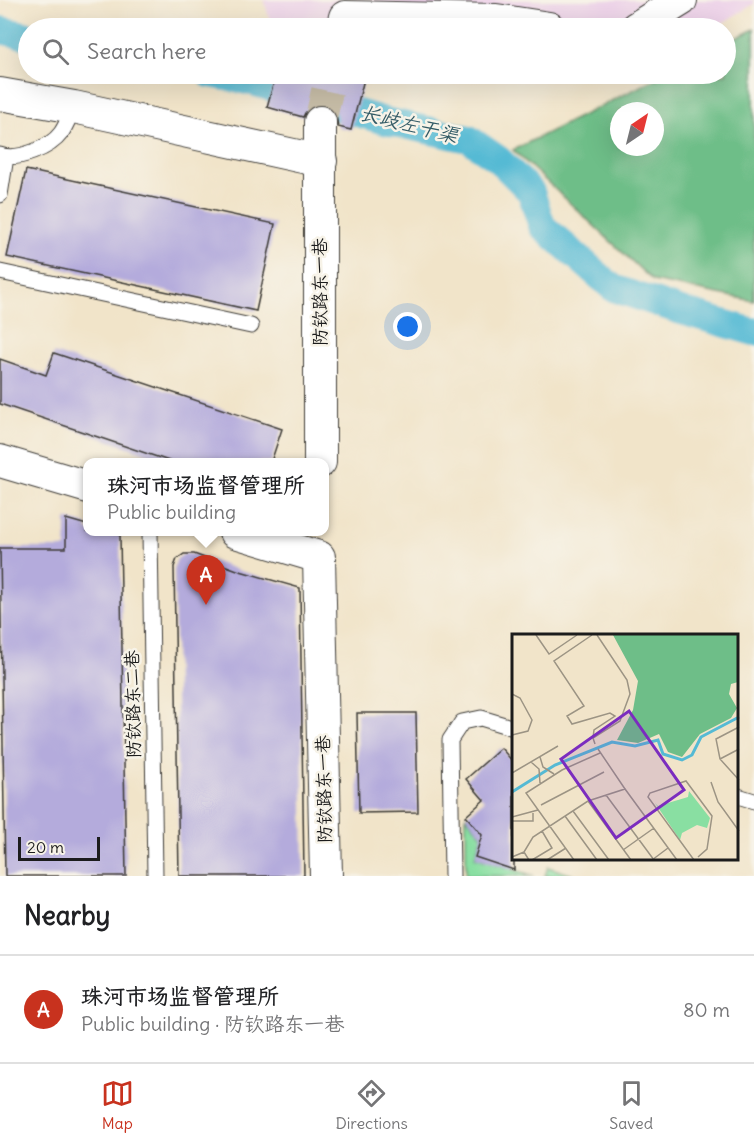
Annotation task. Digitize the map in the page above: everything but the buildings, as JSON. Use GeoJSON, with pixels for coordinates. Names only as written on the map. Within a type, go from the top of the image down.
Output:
{"type":"FeatureCollection","features":[{"type":"Feature","properties":{"kind":"street"},"geometry":{"type":"LineString","coordinates":[[652,18],[681,0]]}},
{"type":"Feature","properties":{"kind":"street"},"geometry":{"type":"LineString","coordinates":[[346,15],[436,18]]}},
{"type":"Feature","properties":{"kind":"street"},"geometry":{"type":"LineString","coordinates":[[0,94],[74,107],[321,161]]}},
{"type":"Feature","properties":{"kind":"street","name":"防钦路东一巷"},"geometry":{"type":"LineString","coordinates":[[320,122],[320,458]]}},
{"type":"Feature","properties":{"kind":"street"},"geometry":{"type":"LineString","coordinates":[[0,461],[83,486]]}},
{"type":"Feature","properties":{"kind":"street","name":"防钦路东一巷"},"geometry":{"type":"LineString","coordinates":[[267,536],[319,544],[326,876]]}},
{"type":"Feature","properties":{"kind":"lane"},"geometry":{"type":"LineString","coordinates":[[0,195],[3,156],[36,152],[60,134],[74,107]]}},
{"type":"Feature","properties":{"kind":"lane"},"geometry":{"type":"LineString","coordinates":[[0,272],[251,326]]}},
{"type":"Feature","properties":{"kind":"lane","name":"防钦路东二巷"},"geometry":{"type":"LineString","coordinates":[[150,536],[155,876]]}},
{"type":"Feature","properties":{"kind":"lane"},"geometry":{"type":"LineString","coordinates":[[452,876],[450,740],[462,722],[481,718],[512,727]]}},
{"type":"Feature","properties":{"kind":"lane"},"geometry":{"type":"LineString","coordinates":[[739,796],[754,801]]}},
{"type":"Feature","properties":{"kind":"shaded area"},"geometry":{"type":"Polygon","coordinates":[[[264,0],[754,0],[754,4],[731,18],[269,18],[264,0]]]}},
{"type":"Feature","properties":{"kind":"green space"},"geometry":{"type":"Polygon","coordinates":[[[754,29],[754,301],[653,281],[513,150],[645,84],[736,84],[736,38],[754,29]]]}},
{"type":"Feature","properties":{"kind":"green space"},"geometry":{"type":"Polygon","coordinates":[[[466,816],[482,835],[475,857],[534,876],[466,876],[466,816]]]}},
{"type":"Feature","properties":{"kind":"green space"},"geometry":{"type":"Polygon","coordinates":[[[548,867],[576,876],[545,876],[548,867]]]}},
{"type":"Feature","properties":{"kind":"waterway","name":"长歧左干渠"},"geometry":{"type":"LineString","coordinates":[[0,30],[18,34]]}},
{"type":"Feature","properties":{"kind":"waterway","name":"长歧左干渠"},"geometry":{"type":"LineString","coordinates":[[260,84],[385,121],[469,139],[498,159],[531,192],[542,226],[613,288],[754,332]]}},
{"type":"Feature","properties":{"kind":"tunnel"},"geometry":{"type":"LineString","coordinates":[[320,122],[329,84]]}},
{"type":"Feature","properties":{"kind":"place","name":"珠河市场监督管理所"},"geometry":{"type":"Point","coordinates":[206,605]}}]}
